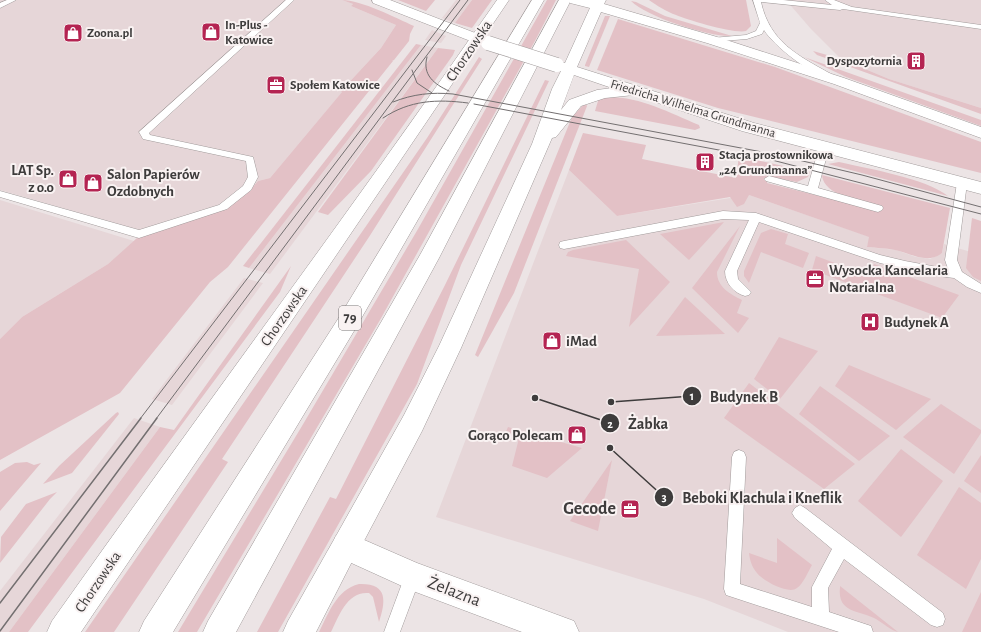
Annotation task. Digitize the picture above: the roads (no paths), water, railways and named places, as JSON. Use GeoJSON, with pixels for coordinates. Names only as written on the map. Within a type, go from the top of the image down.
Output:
{"type":"FeatureCollection","features":[{"type":"Feature","properties":{"kind":"main road","name":"Friedricha Wilhelma Grundmanna"},"geometry":{"type":"LineString","coordinates":[[378,0],[483,41],[748,127],[981,188]]}},
{"type":"Feature","properties":{"kind":"main road","name":"Chorzowska"},"geometry":{"type":"LineString","coordinates":[[63,632],[163,487],[483,41],[504,0]]}},
{"type":"Feature","properties":{"kind":"main road","name":"79"},"geometry":{"type":"LineString","coordinates":[[155,632],[346,324],[538,0]]}},
{"type":"Feature","properties":{"kind":"main road"},"geometry":{"type":"LineString","coordinates":[[219,632],[429,258],[565,0]]}},
{"type":"Feature","properties":{"kind":"main road"},"geometry":{"type":"LineString","coordinates":[[624,0],[640,12],[681,31]]}},
{"type":"Feature","properties":{"kind":"main road"},"geometry":{"type":"LineString","coordinates":[[299,632],[413,423],[450,348],[541,144],[560,89],[563,67],[590,2],[839,81],[981,133]]}},
{"type":"Feature","properties":{"kind":"main road"},"geometry":{"type":"LineString","coordinates":[[541,144],[575,103],[603,93],[625,91],[638,92]]}},
{"type":"Feature","properties":{"kind":"main road","name":"Żelazna"},"geometry":{"type":"LineString","coordinates":[[346,546],[414,576],[563,632]]}},
{"type":"Feature","properties":{"kind":"lane"},"geometry":{"type":"LineString","coordinates":[[0,6],[12,0]]}},
{"type":"Feature","properties":{"kind":"lane"},"geometry":{"type":"LineString","coordinates":[[0,194],[139,234],[223,207],[247,188],[252,177],[250,159],[146,137],[144,132],[290,0]]}},
{"type":"Feature","properties":{"kind":"lane"},"geometry":{"type":"LineString","coordinates":[[758,0],[763,23],[768,32],[805,64],[839,81]]}},
{"type":"Feature","properties":{"kind":"lane"},"geometry":{"type":"LineString","coordinates":[[762,0],[851,9],[981,27]]}},
{"type":"Feature","properties":{"kind":"lane"},"geometry":{"type":"LineString","coordinates":[[829,0],[835,4],[851,9]]}},
{"type":"Feature","properties":{"kind":"lane"},"geometry":{"type":"LineString","coordinates":[[712,40],[747,37],[759,32],[763,23]]}},
{"type":"Feature","properties":{"kind":"lane"},"geometry":{"type":"LineString","coordinates":[[812,190],[824,148]]}},
{"type":"Feature","properties":{"kind":"lane"},"geometry":{"type":"LineString","coordinates":[[769,179],[878,208]]}},
{"type":"Feature","properties":{"kind":"lane"},"geometry":{"type":"LineString","coordinates":[[956,274],[952,267],[951,260],[962,183]]}},
{"type":"Feature","properties":{"kind":"lane"},"geometry":{"type":"LineString","coordinates":[[564,245],[723,215],[756,217],[860,252],[932,271],[956,274],[981,289]]}},
{"type":"Feature","properties":{"kind":"lane"},"geometry":{"type":"LineString","coordinates":[[746,292],[738,288],[730,276],[756,217]]}},
{"type":"Feature","properties":{"kind":"lane"},"geometry":{"type":"LineString","coordinates":[[739,457],[732,589],[865,632]]}},
{"type":"Feature","properties":{"kind":"lane"},"geometry":{"type":"LineString","coordinates":[[800,513],[842,548],[937,619]]}},
{"type":"Feature","properties":{"kind":"lane"},"geometry":{"type":"LineString","coordinates":[[821,618],[820,587],[842,548]]}},
{"type":"Feature","properties":{"kind":"lane"},"geometry":{"type":"LineString","coordinates":[[392,632],[414,576]]}},
{"type":"Feature","properties":{"kind":"tram line"},"geometry":{"type":"LineString","coordinates":[[140,419],[460,0]]}},
{"type":"Feature","properties":{"kind":"tram line"},"geometry":{"type":"LineString","coordinates":[[413,73],[468,0]]}},
{"type":"Feature","properties":{"kind":"tram line"},"geometry":{"type":"LineString","coordinates":[[427,57],[426,69],[430,78],[449,91]]}},
{"type":"Feature","properties":{"kind":"tram line"},"geometry":{"type":"LineString","coordinates":[[156,419],[413,73]]}},
{"type":"Feature","properties":{"kind":"tram line"},"geometry":{"type":"LineString","coordinates":[[413,73],[417,83],[432,93]]}},
{"type":"Feature","properties":{"kind":"tram line"},"geometry":{"type":"LineString","coordinates":[[393,102],[423,94],[453,94],[773,154],[862,175],[981,207]]}},
{"type":"Feature","properties":{"kind":"tram line"},"geometry":{"type":"LineString","coordinates":[[383,118],[403,108],[424,102],[445,101],[468,103]]}},
{"type":"Feature","properties":{"kind":"tram line"},"geometry":{"type":"LineString","coordinates":[[474,104],[772,160],[981,214]]}},
{"type":"Feature","properties":{"kind":"tram line"},"geometry":{"type":"LineString","coordinates":[[0,603],[141,418]]}},
{"type":"Feature","properties":{"kind":"tram line"},"geometry":{"type":"LineString","coordinates":[[0,631],[157,418]]}},
{"type":"Feature","properties":{"kind":"place","name":"In-Plus - Katowice"},"geometry":{"type":"Point","coordinates":[211,32]}},
{"type":"Feature","properties":{"kind":"place","name":"Zoona.pl"},"geometry":{"type":"Point","coordinates":[73,33]}},
{"type":"Feature","properties":{"kind":"place","name":"Dyspozytornia"},"geometry":{"type":"Point","coordinates":[916,61]}},
{"type":"Feature","properties":{"kind":"place","name":"Społem Katowice"},"geometry":{"type":"Point","coordinates":[276,85]}},
{"type":"Feature","properties":{"kind":"place","name":"Stacja prostownikowa „24 Grundmanna”"},"geometry":{"type":"Point","coordinates":[705,162]}},
{"type":"Feature","properties":{"kind":"place","name":"LAT Sp. z o.o"},"geometry":{"type":"Point","coordinates":[68,179]}},
{"type":"Feature","properties":{"kind":"place","name":"Salon Papierów Ozdobnych"},"geometry":{"type":"Point","coordinates":[93,183]}},
{"type":"Feature","properties":{"kind":"place","name":"Wysocka Kancelaria Notarialna"},"geometry":{"type":"Point","coordinates":[815,279]}},
{"type":"Feature","properties":{"kind":"place","name":"Budynek A"},"geometry":{"type":"Point","coordinates":[870,322]}},
{"type":"Feature","properties":{"kind":"place","name":"iMad"},"geometry":{"type":"Point","coordinates":[552,341]}},
{"type":"Feature","properties":{"kind":"place","name":"Żabka"},"geometry":{"type":"Point","coordinates":[535,398]}},
{"type":"Feature","properties":{"kind":"place","name":"Budynek B"},"geometry":{"type":"Point","coordinates":[611,402]}},
{"type":"Feature","properties":{"kind":"place","name":"Gorąco Polecam"},"geometry":{"type":"Point","coordinates":[577,435]}},
{"type":"Feature","properties":{"kind":"place","name":"Beboki Klachula i Kneflik"},"geometry":{"type":"Point","coordinates":[610,448]}},
{"type":"Feature","properties":{"kind":"place","name":"Gecode"},"geometry":{"type":"Point","coordinates":[630,509]}}]}
